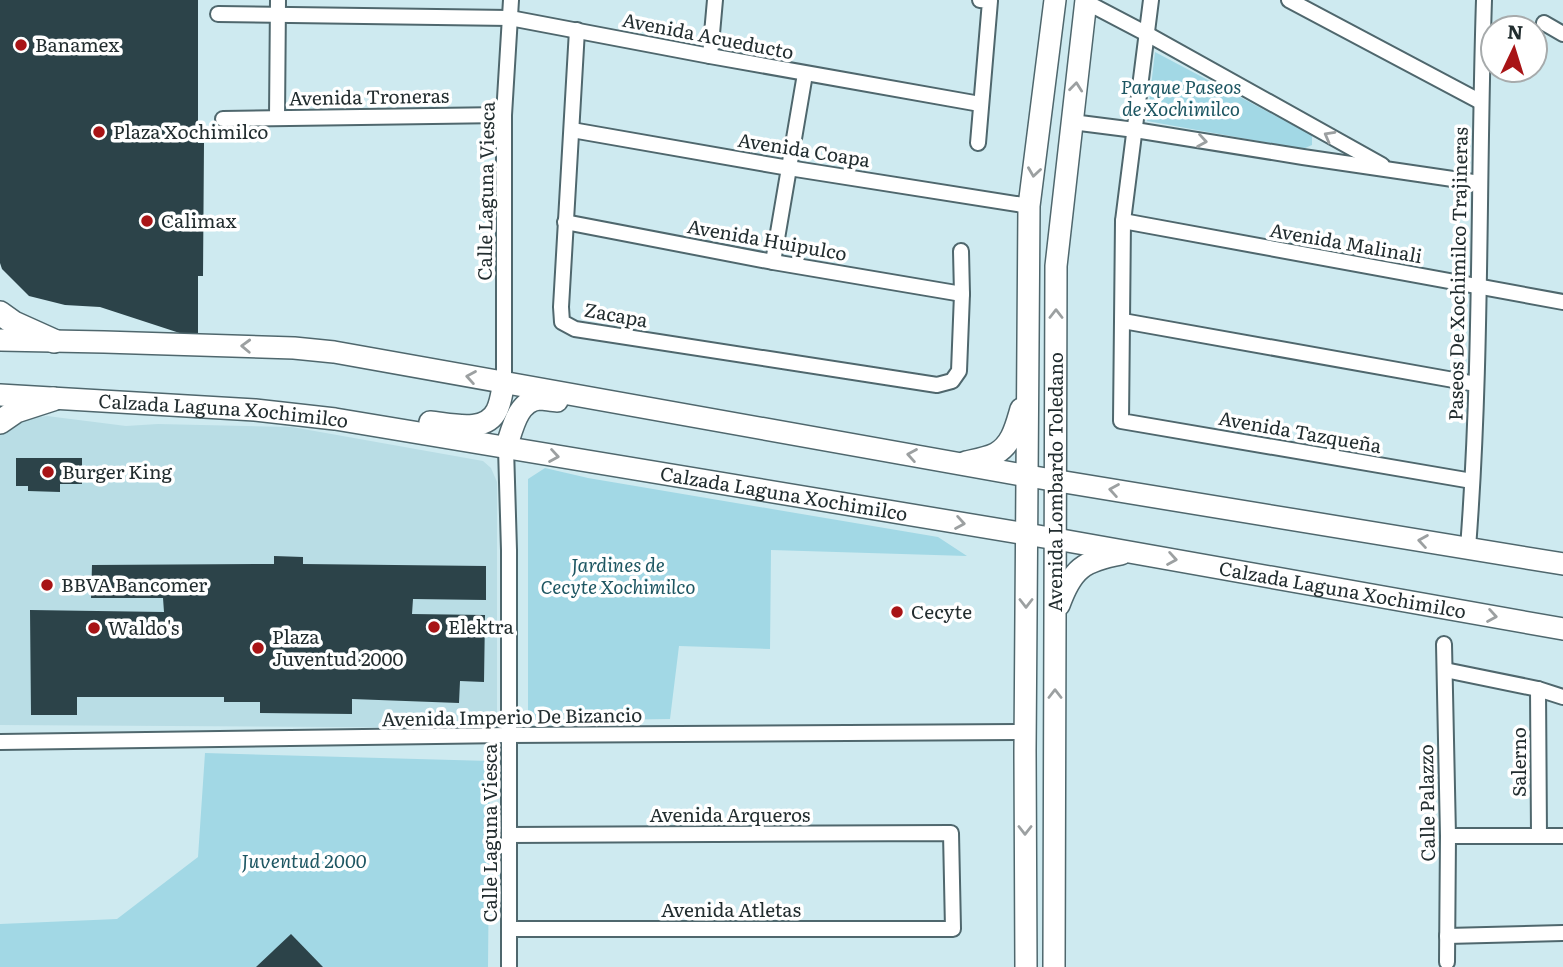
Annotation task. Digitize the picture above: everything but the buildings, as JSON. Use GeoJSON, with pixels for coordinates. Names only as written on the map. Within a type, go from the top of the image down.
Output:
{"type":"FeatureCollection","features":[{"type":"Feature","properties":{"kind":"main road","name":"Avenida Lombardo Toledano"},"geometry":{"type":"LineString","coordinates":[[1026,967],[1029,206],[1055,0]]}},
{"type":"Feature","properties":{"kind":"main road","name":"Avenida Lombardo Toledano"},"geometry":{"type":"LineString","coordinates":[[1054,967],[1056,266],[1086,1]]}},
{"type":"Feature","properties":{"kind":"main road"},"geometry":{"type":"LineString","coordinates":[[1043,104],[1072,122]]}},
{"type":"Feature","properties":{"kind":"main road"},"geometry":{"type":"LineString","coordinates":[[0,313],[14,323],[54,341]]}},
{"type":"Feature","properties":{"kind":"main road"},"geometry":{"type":"LineString","coordinates":[[0,340],[317,350],[1028,476],[1563,564]]}},
{"type":"Feature","properties":{"kind":"main road"},"geometry":{"type":"LineString","coordinates":[[296,414],[326,411],[471,426],[492,417],[497,409],[504,382]]}},
{"type":"Feature","properties":{"kind":"main road"},"geometry":{"type":"LineString","coordinates":[[961,464],[995,454],[1007,444],[1015,431],[1028,387]]}},
{"type":"Feature","properties":{"kind":"main road","name":"Calzada Laguna Xochimilco"},"geometry":{"type":"LineString","coordinates":[[0,396],[296,414],[1027,534],[1563,629]]}},
{"type":"Feature","properties":{"kind":"main road"},"geometry":{"type":"LineString","coordinates":[[506,447],[518,414],[525,405],[540,399],[686,423],[720,425],[724,422]]}},
{"type":"Feature","properties":{"kind":"main road"},"geometry":{"type":"LineString","coordinates":[[0,422],[16,411],[53,400]]}},
{"type":"Feature","properties":{"kind":"main road"},"geometry":{"type":"LineString","coordinates":[[1056,614],[1064,592],[1074,574],[1081,568],[1101,558],[1132,552]]}},
{"type":"Feature","properties":{"kind":"street"},"geometry":{"type":"LineString","coordinates":[[277,118],[278,0]]}},
{"type":"Feature","properties":{"kind":"street","name":"Calle Laguna Viesca"},"geometry":{"type":"LineString","coordinates":[[504,382],[505,115],[511,0]]}},
{"type":"Feature","properties":{"kind":"street"},"geometry":{"type":"LineString","coordinates":[[710,56],[715,0]]}},
{"type":"Feature","properties":{"kind":"street"},"geometry":{"type":"LineString","coordinates":[[1151,0],[1123,221],[1123,321],[1476,384]]}},
{"type":"Feature","properties":{"kind":"street"},"geometry":{"type":"LineString","coordinates":[[1289,0],[1481,102]]}},
{"type":"Feature","properties":{"kind":"street","name":"Paseos De Xochimilco Trajineras"},"geometry":{"type":"LineString","coordinates":[[1468,548],[1479,287],[1484,0]]}},
{"type":"Feature","properties":{"kind":"street"},"geometry":{"type":"LineString","coordinates":[[978,143],[985,1]]}},
{"type":"Feature","properties":{"kind":"street"},"geometry":{"type":"LineString","coordinates":[[1086,1],[1389,169]]}},
{"type":"Feature","properties":{"kind":"street","name":"Avenida Acueducto"},"geometry":{"type":"LineString","coordinates":[[218,14],[510,18],[980,104]]}},
{"type":"Feature","properties":{"kind":"street","name":"Zacapa"},"geometry":{"type":"LineString","coordinates":[[577,30],[565,222],[562,322],[575,330],[937,385],[952,381],[960,371],[962,294]]}},
{"type":"Feature","properties":{"kind":"street"},"geometry":{"type":"LineString","coordinates":[[773,262],[805,74]]}},
{"type":"Feature","properties":{"kind":"street","name":"Avenida Troneras"},"geometry":{"type":"LineString","coordinates":[[223,119],[505,115]]}},
{"type":"Feature","properties":{"kind":"street"},"geometry":{"type":"LineString","coordinates":[[1072,122],[1480,183]]}},
{"type":"Feature","properties":{"kind":"street","name":"Avenida Coapa"},"geometry":{"type":"LineString","coordinates":[[572,130],[1029,206]]}},
{"type":"Feature","properties":{"kind":"street","name":"Avenida Malinali"},"geometry":{"type":"LineString","coordinates":[[1123,221],[1563,302]]}},
{"type":"Feature","properties":{"kind":"street","name":"Avenida Huipulco"},"geometry":{"type":"LineString","coordinates":[[565,222],[773,262],[962,294]]}},
{"type":"Feature","properties":{"kind":"street"},"geometry":{"type":"LineString","coordinates":[[961,251],[962,294]]}},
{"type":"Feature","properties":{"kind":"street","name":"Avenida Tazqueña"},"geometry":{"type":"LineString","coordinates":[[1123,321],[1121,421],[1472,481]]}},
{"type":"Feature","properties":{"kind":"street","name":"Calle Laguna Viesca"},"geometry":{"type":"LineString","coordinates":[[506,447],[509,550],[509,967]]}},
{"type":"Feature","properties":{"kind":"street","name":"Calle Palazzo"},"geometry":{"type":"LineString","coordinates":[[1444,644],[1448,836],[1447,962]]}},
{"type":"Feature","properties":{"kind":"street"},"geometry":{"type":"LineString","coordinates":[[1445,670],[1538,689],[1563,697]]}},
{"type":"Feature","properties":{"kind":"street","name":"Salerno"},"geometry":{"type":"LineString","coordinates":[[1538,689],[1539,835]]}},
{"type":"Feature","properties":{"kind":"street","name":"Avenida Imperio De Bizancio"},"geometry":{"type":"LineString","coordinates":[[0,743],[509,735],[1025,732]]}},
{"type":"Feature","properties":{"kind":"street","name":"Avenida Arqueros"},"geometry":{"type":"LineString","coordinates":[[509,835],[951,833],[953,929]]}},
{"type":"Feature","properties":{"kind":"street"},"geometry":{"type":"LineString","coordinates":[[1448,836],[1563,836]]}},
{"type":"Feature","properties":{"kind":"street","name":"Avenida Atletas"},"geometry":{"type":"LineString","coordinates":[[509,929],[953,929]]}},
{"type":"Feature","properties":{"kind":"street"},"geometry":{"type":"LineString","coordinates":[[1447,936],[1563,933]]}},
{"type":"Feature","properties":{"kind":"shaded area","name":"Plaza Juventud 2000"},"geometry":{"type":"Polygon","coordinates":[[[47,416],[126,426],[158,424],[292,427],[483,461],[491,468],[497,482],[497,728],[0,725],[0,432],[23,419],[47,416]]]}},
{"type":"Feature","properties":{"kind":"green space","name":"Parque Paseos de Xochimilco"},"geometry":{"type":"Polygon","coordinates":[[[1155,52],[1308,133],[1312,136],[1312,145],[1303,149],[1147,121],[1155,52]]]}},
{"type":"Feature","properties":{"kind":"green space","name":"Jardines de Cecyte Xochimilco"},"geometry":{"type":"Polygon","coordinates":[[[545,468],[588,478],[938,537],[967,556],[771,550],[770,649],[679,646],[670,719],[528,721],[528,479],[545,468]]]}},
{"type":"Feature","properties":{"kind":"green space","name":"Juventud 2000"},"geometry":{"type":"Polygon","coordinates":[[[205,753],[490,761],[488,967],[0,967],[0,924],[117,919],[198,857],[205,753]]]}},
{"type":"Feature","properties":{"kind":"place","name":"Banamex"},"geometry":{"type":"Point","coordinates":[21,45]}},
{"type":"Feature","properties":{"kind":"place","name":"Plaza Xochimilco"},"geometry":{"type":"Point","coordinates":[99,132]}},
{"type":"Feature","properties":{"kind":"place","name":"Calimax"},"geometry":{"type":"Point","coordinates":[147,221]}},
{"type":"Feature","properties":{"kind":"place","name":"Burger King"},"geometry":{"type":"Point","coordinates":[48,472]}},
{"type":"Feature","properties":{"kind":"place","name":"BBVA Bancomer"},"geometry":{"type":"Point","coordinates":[47,585]}},
{"type":"Feature","properties":{"kind":"place","name":"Cecyte"},"geometry":{"type":"Point","coordinates":[897,612]}},
{"type":"Feature","properties":{"kind":"place","name":"Elektra"},"geometry":{"type":"Point","coordinates":[434,627]}},
{"type":"Feature","properties":{"kind":"place","name":"Waldo's"},"geometry":{"type":"Point","coordinates":[94,628]}},
{"type":"Feature","properties":{"kind":"place","name":"Plaza Juventud 2000"},"geometry":{"type":"Point","coordinates":[258,648]}}]}
